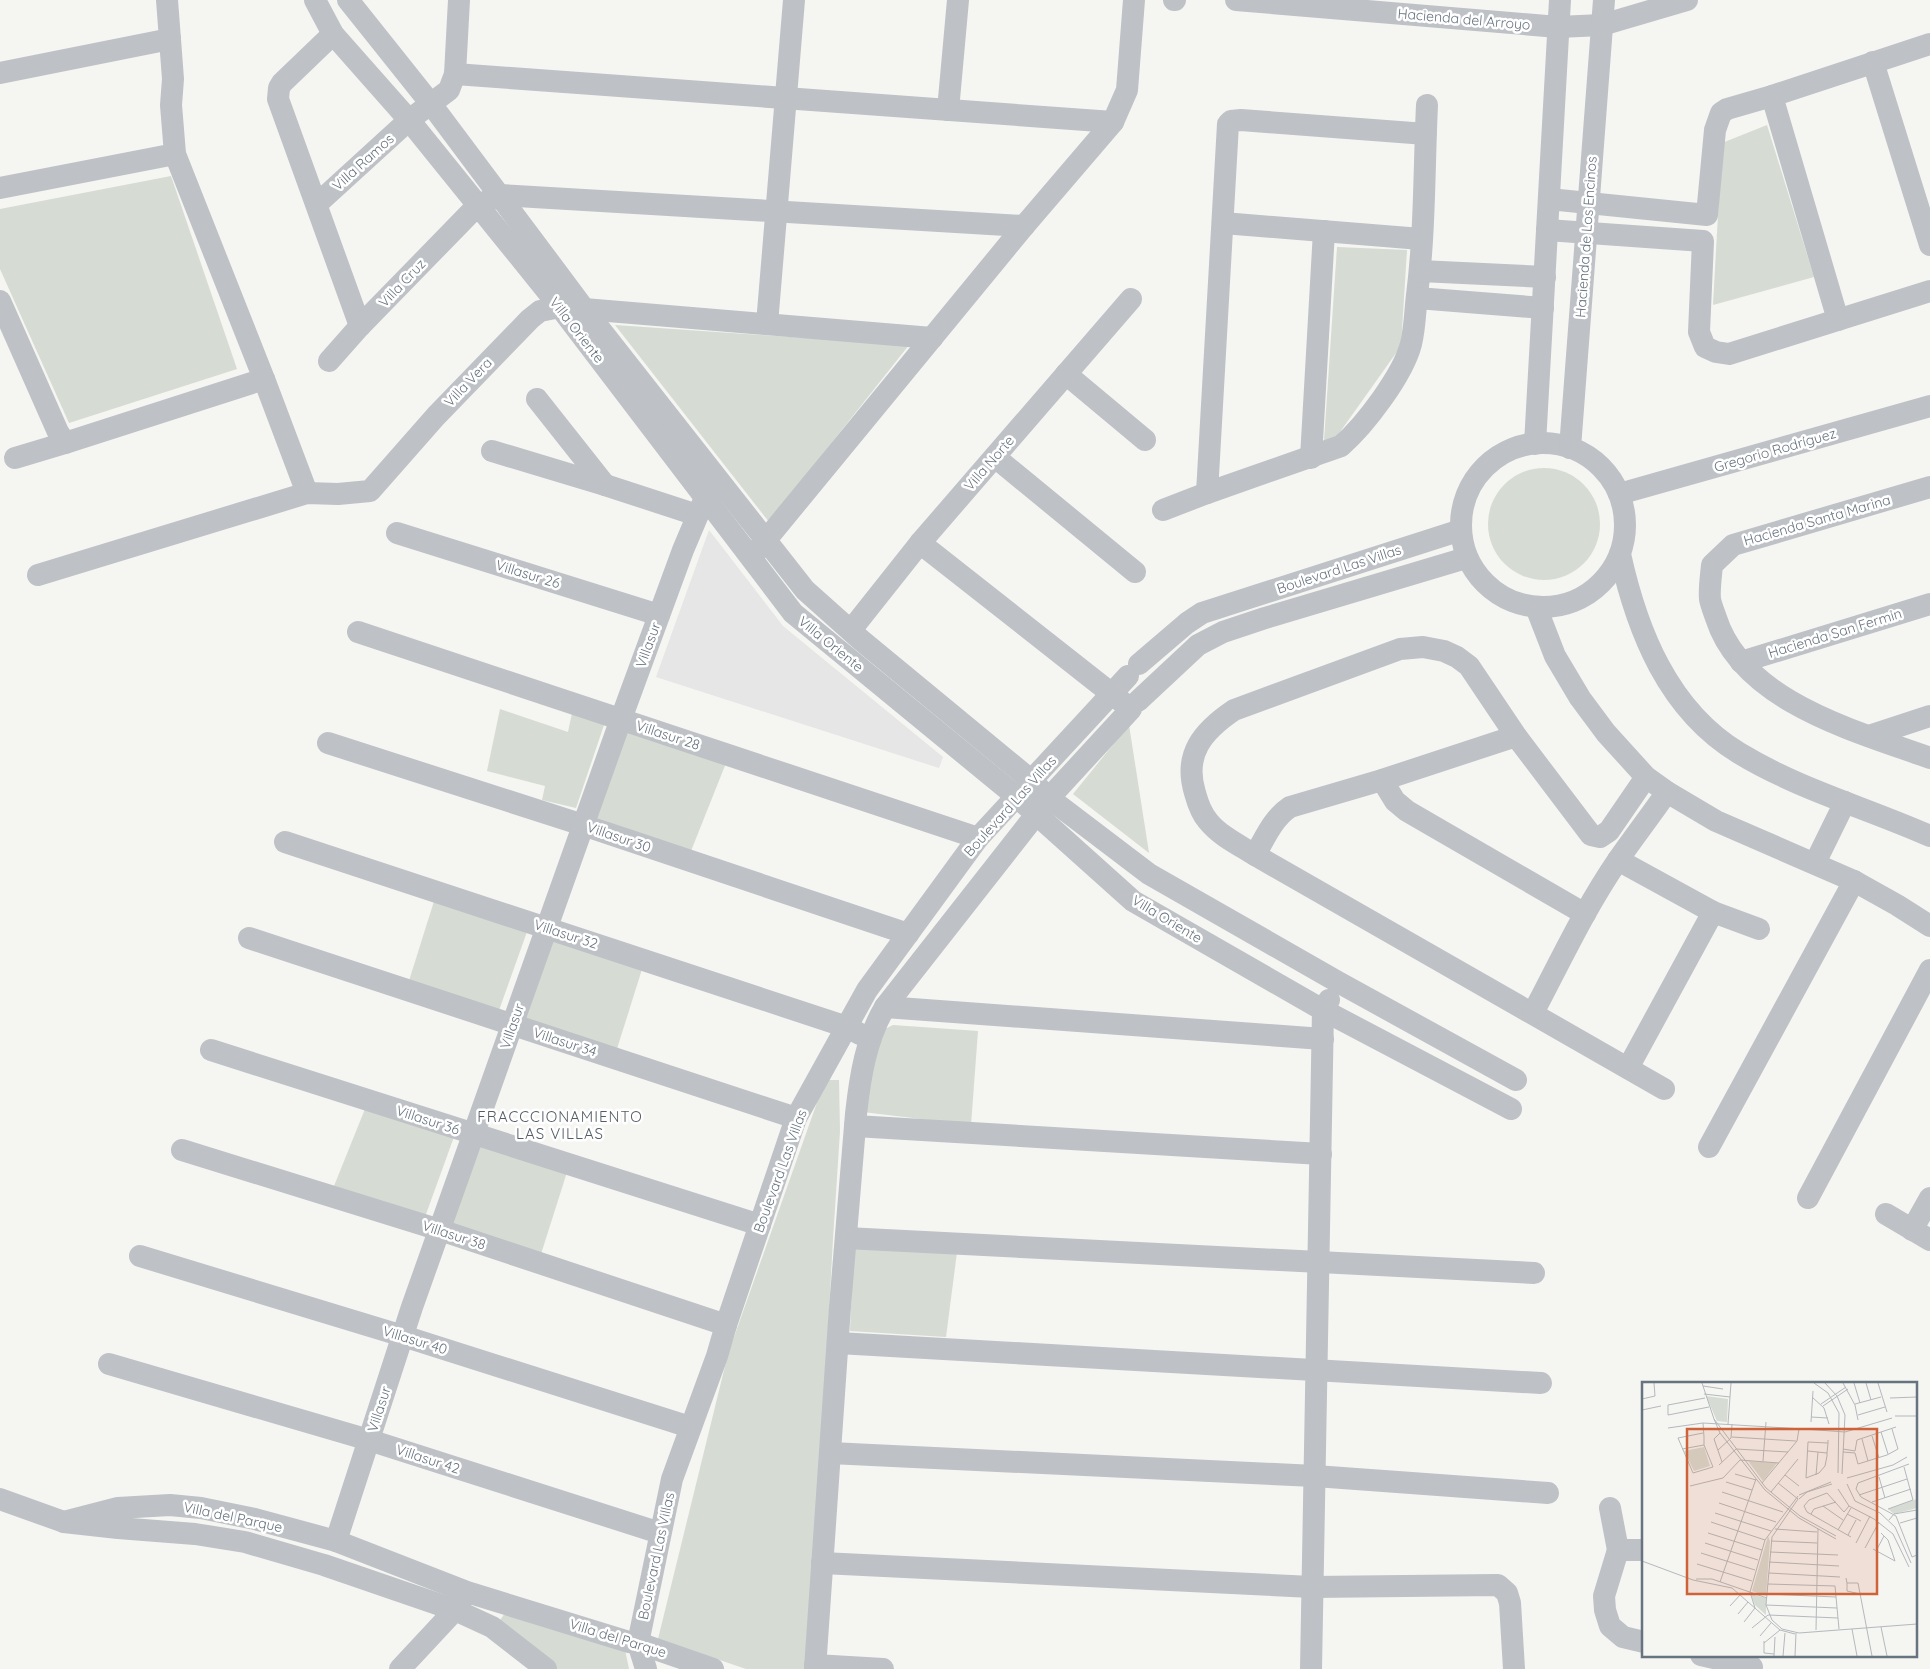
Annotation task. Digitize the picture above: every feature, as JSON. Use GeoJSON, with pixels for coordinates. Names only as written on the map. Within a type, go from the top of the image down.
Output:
{"type":"FeatureCollection","features":[{"type":"Feature","properties":{"kind":"street"},"geometry":{"type":"LineString","coordinates":[[38,574],[307,493],[175,154],[171,106],[173,79],[167,0]]}},
{"type":"Feature","properties":{"kind":"street","name":"Villa Oriente"},"geometry":{"type":"LineString","coordinates":[[315,0],[333,34],[409,120],[560,307],[701,507],[751,559],[794,613],[1024,789]]}},
{"type":"Feature","properties":{"kind":"street","name":"Villa Oriente"},"geometry":{"type":"LineString","coordinates":[[348,0],[500,194],[585,310],[805,590],[1043,806],[1133,901],[1323,1010],[1510,1109]]}},
{"type":"Feature","properties":{"kind":"street"},"geometry":{"type":"LineString","coordinates":[[460,0],[455,74],[1113,122]]}},
{"type":"Feature","properties":{"kind":"street"},"geometry":{"type":"LineString","coordinates":[[767,324],[794,0]]}},
{"type":"Feature","properties":{"kind":"street"},"geometry":{"type":"LineString","coordinates":[[948,110],[958,0]]}},
{"type":"Feature","properties":{"kind":"street"},"geometry":{"type":"LineString","coordinates":[[751,559],[1024,226],[1113,122],[1127,90],[1134,0]]}},
{"type":"Feature","properties":{"kind":"street","name":"Hacienda del Arroyo"},"geometry":{"type":"LineString","coordinates":[[1236,0],[1558,26],[1602,25],[1687,0]]}},
{"type":"Feature","properties":{"kind":"street"},"geometry":{"type":"LineString","coordinates":[[1535,444],[1560,0]]}},
{"type":"Feature","properties":{"kind":"street","name":"Hacienda de Los Encinos"},"geometry":{"type":"LineString","coordinates":[[1570,448],[1604,0]]}},
{"type":"Feature","properties":{"kind":"street"},"geometry":{"type":"LineString","coordinates":[[333,34],[282,83],[278,99],[360,326]]}},
{"type":"Feature","properties":{"kind":"street"},"geometry":{"type":"LineString","coordinates":[[0,73],[170,39]]}},
{"type":"Feature","properties":{"kind":"street"},"geometry":{"type":"LineString","coordinates":[[1549,199],[1707,214],[1715,130],[1721,114],[1727,108],[1772,96],[1930,44]]}},
{"type":"Feature","properties":{"kind":"street"},"geometry":{"type":"LineString","coordinates":[[1874,62],[1930,245]]}},
{"type":"Feature","properties":{"kind":"street","name":"Villa Ramos"},"geometry":{"type":"LineString","coordinates":[[317,204],[409,120],[449,90],[455,74]]}},
{"type":"Feature","properties":{"kind":"street"},"geometry":{"type":"LineString","coordinates":[[1772,96],[1838,320]]}},
{"type":"Feature","properties":{"kind":"street"},"geometry":{"type":"LineString","coordinates":[[1163,510],[1341,446],[1356,433],[1398,373],[1411,345],[1420,271],[1427,105]]}},
{"type":"Feature","properties":{"kind":"street"},"geometry":{"type":"LineString","coordinates":[[1207,493],[1227,128],[1231,121],[1240,120],[1426,134]]}},
{"type":"Feature","properties":{"kind":"street"},"geometry":{"type":"LineString","coordinates":[[0,188],[175,154]]}},
{"type":"Feature","properties":{"kind":"street"},"geometry":{"type":"LineString","coordinates":[[500,194],[1024,226]]}},
{"type":"Feature","properties":{"kind":"street","name":"Villa Cruz"},"geometry":{"type":"LineString","coordinates":[[329,361],[360,326],[477,206],[500,194]]}},
{"type":"Feature","properties":{"kind":"street"},"geometry":{"type":"LineString","coordinates":[[1223,223],[1421,239]]}},
{"type":"Feature","properties":{"kind":"street"},"geometry":{"type":"LineString","coordinates":[[1547,230],[1703,241],[1699,332],[1705,347],[1716,352],[1729,354],[1930,291]]}},
{"type":"Feature","properties":{"kind":"street"},"geometry":{"type":"LineString","coordinates":[[1311,458],[1324,231]]}},
{"type":"Feature","properties":{"kind":"street"},"geometry":{"type":"LineString","coordinates":[[1420,271],[1544,277]]}},
{"type":"Feature","properties":{"kind":"street"},"geometry":{"type":"LineString","coordinates":[[1417,298],[1543,308]]}},
{"type":"Feature","properties":{"kind":"street","name":"Villa Norte"},"geometry":{"type":"LineString","coordinates":[[851,630],[920,543],[1131,299]]}},
{"type":"Feature","properties":{"kind":"street"},"geometry":{"type":"LineString","coordinates":[[0,301],[58,432],[65,443]]}},
{"type":"Feature","properties":{"kind":"street","name":"Villa Vera"},"geometry":{"type":"LineString","coordinates":[[307,493],[338,494],[370,491],[436,416],[540,311],[560,307],[932,338]]}},
{"type":"Feature","properties":{"kind":"street"},"geometry":{"type":"LineString","coordinates":[[1066,374],[1145,440]]}},
{"type":"Feature","properties":{"kind":"street"},"geometry":{"type":"LineString","coordinates":[[15,458],[264,379]]}},
{"type":"Feature","properties":{"kind":"street"},"geometry":{"type":"LineString","coordinates":[[537,400],[605,484]]}},
{"type":"Feature","properties":{"kind":"street","name":"Gregorio Rodríguez"},"geometry":{"type":"LineString","coordinates":[[1619,494],[1930,406]]}},
{"type":"Feature","properties":{"kind":"street"},"geometry":{"type":"LineString","coordinates":[[1547,443],[1570,448],[1595,461],[1613,482],[1619,494],[1626,524],[1620,554],[1605,580],[1581,598],[1567,604],[1536,607],[1508,599],[1484,582],[1466,558],[1461,530],[1464,502],[1469,489],[1486,467],[1508,451],[1547,443]]}},
{"type":"Feature","properties":{"kind":"street"},"geometry":{"type":"LineString","coordinates":[[492,451],[605,484],[701,507]]}},
{"type":"Feature","properties":{"kind":"street"},"geometry":{"type":"LineString","coordinates":[[995,457],[1135,572]]}},
{"type":"Feature","properties":{"kind":"street","name":"Hacienda Santa Marina"},"geometry":{"type":"LineString","coordinates":[[1741,662],[1721,634],[1710,599],[1712,565],[1733,545],[1930,487]]}},
{"type":"Feature","properties":{"kind":"street","name":"Villasur"},"geometry":{"type":"LineString","coordinates":[[336,1541],[403,1336],[512,1025],[621,719],[701,507]]}},
{"type":"Feature","properties":{"kind":"street","name":"Boulevard Las Villas"},"geometry":{"type":"LineString","coordinates":[[646,1669],[638,1643],[672,1479],[717,1356],[796,1118],[867,990],[978,838],[1134,670],[1165,640],[1194,617],[1461,530]]}},
{"type":"Feature","properties":{"kind":"street","name":"Villasur 26"},"geometry":{"type":"LineString","coordinates":[[397,533],[659,615]]}},
{"type":"Feature","properties":{"kind":"street"},"geometry":{"type":"LineString","coordinates":[[920,543],[1113,694],[1134,705]]}},
{"type":"Feature","properties":{"kind":"street"},"geometry":{"type":"LineString","coordinates":[[1620,554],[1628,588],[1643,632],[1659,668],[1675,694],[1703,725],[1738,752],[1778,774],[1930,836]]}},
{"type":"Feature","properties":{"kind":"street","name":"Boulevard Las Villas"},"geometry":{"type":"LineString","coordinates":[[815,1667],[855,1126],[859,1086],[869,1039],[876,1022],[885,1007],[1043,806],[1134,705],[1198,644],[1222,632],[1265,618],[1466,558]]}},
{"type":"Feature","properties":{"kind":"street","name":"Hacienda San Fermin"},"geometry":{"type":"LineString","coordinates":[[1741,662],[1930,604]]}},
{"type":"Feature","properties":{"kind":"street"},"geometry":{"type":"LineString","coordinates":[[1536,607],[1555,656],[1580,698],[1606,733],[1646,777],[1667,792],[1716,821],[1854,881],[1930,926]]}},
{"type":"Feature","properties":{"kind":"street","name":"Villasur 28"},"geometry":{"type":"LineString","coordinates":[[358,632],[978,838]]}},
{"type":"Feature","properties":{"kind":"street"},"geometry":{"type":"LineString","coordinates":[[1165,640],[1177,664]]}},
{"type":"Feature","properties":{"kind":"street"},"geometry":{"type":"LineString","coordinates":[[1646,777],[1609,831],[1600,836],[1591,835],[1516,736],[1469,666],[1457,657],[1444,651],[1423,647],[1400,649],[1234,710],[1217,722],[1203,736],[1193,754],[1192,773],[1193,788],[1200,811],[1220,833],[1255,855],[1664,1089]]}},
{"type":"Feature","properties":{"kind":"street"},"geometry":{"type":"LineString","coordinates":[[1741,662],[1764,684],[1794,703],[1837,725],[1930,758]]}},
{"type":"Feature","properties":{"kind":"street"},"geometry":{"type":"LineString","coordinates":[[1869,736],[1930,716]]}},
{"type":"Feature","properties":{"kind":"street"},"geometry":{"type":"LineString","coordinates":[[1255,855],[1273,824],[1290,807],[1382,780],[1516,736]]}},
{"type":"Feature","properties":{"kind":"street","name":"Villasur 30"},"geometry":{"type":"LineString","coordinates":[[328,743],[583,825],[908,934]]}},
{"type":"Feature","properties":{"kind":"street"},"geometry":{"type":"LineString","coordinates":[[1382,780],[1395,801],[1407,811],[1585,914]]}},
{"type":"Feature","properties":{"kind":"street"},"geometry":{"type":"LineString","coordinates":[[1533,1014],[1585,914],[1618,860],[1644,827],[1667,792]]}},
{"type":"Feature","properties":{"kind":"street"},"geometry":{"type":"LineString","coordinates":[[1815,863],[1845,802]]}},
{"type":"Feature","properties":{"kind":"street","name":"Villa Oriente"},"geometry":{"type":"LineString","coordinates":[[1043,806],[1149,874],[1338,982],[1516,1080]]}},
{"type":"Feature","properties":{"kind":"street","name":"Villasur 32"},"geometry":{"type":"LineString","coordinates":[[284,842],[847,1027],[869,1039]]}},
{"type":"Feature","properties":{"kind":"street"},"geometry":{"type":"LineString","coordinates":[[1618,860],[1713,912],[1759,929]]}},
{"type":"Feature","properties":{"kind":"street"},"geometry":{"type":"LineString","coordinates":[[1709,1147],[1854,881]]}},
{"type":"Feature","properties":{"kind":"street"},"geometry":{"type":"LineString","coordinates":[[1628,1068],[1713,912]]}},
{"type":"Feature","properties":{"kind":"street","name":"Villasur 34"},"geometry":{"type":"LineString","coordinates":[[249,938],[796,1118]]}},
{"type":"Feature","properties":{"kind":"street"},"geometry":{"type":"LineString","coordinates":[[1808,1198],[1930,970]]}},
{"type":"Feature","properties":{"kind":"street"},"geometry":{"type":"LineString","coordinates":[[1311,1669],[1323,1010],[1338,982]]}},
{"type":"Feature","properties":{"kind":"street"},"geometry":{"type":"LineString","coordinates":[[885,1007],[1323,1039]]}},
{"type":"Feature","properties":{"kind":"street","name":"Villasur 36"},"geometry":{"type":"LineString","coordinates":[[211,1050],[760,1225]]}},
{"type":"Feature","properties":{"kind":"street"},"geometry":{"type":"LineString","coordinates":[[855,1126],[1321,1154]]}},
{"type":"Feature","properties":{"kind":"street","name":"Villasur 38"},"geometry":{"type":"LineString","coordinates":[[182,1150],[440,1230],[726,1325]]}},
{"type":"Feature","properties":{"kind":"street"},"geometry":{"type":"LineString","coordinates":[[1886,1214],[1921,1235],[1930,1198]]}},
{"type":"Feature","properties":{"kind":"street"},"geometry":{"type":"LineString","coordinates":[[846,1238],[1534,1273]]}},
{"type":"Feature","properties":{"kind":"street","name":"Villasur 40"},"geometry":{"type":"LineString","coordinates":[[140,1256],[403,1336],[690,1427]]}},
{"type":"Feature","properties":{"kind":"street"},"geometry":{"type":"LineString","coordinates":[[838,1343],[1541,1383]]}},
{"type":"Feature","properties":{"kind":"street","name":"Villasur 42"},"geometry":{"type":"LineString","coordinates":[[109,1364],[369,1440],[660,1533]]}},
{"type":"Feature","properties":{"kind":"street"},"geometry":{"type":"LineString","coordinates":[[830,1453],[1315,1476],[1548,1493]]}},
{"type":"Feature","properties":{"kind":"street"},"geometry":{"type":"LineString","coordinates":[[0,1499],[64,1522]]}},
{"type":"Feature","properties":{"kind":"street","name":"Villa del Parque"},"geometry":{"type":"LineString","coordinates":[[64,1522],[118,1508],[170,1505],[201,1508],[255,1519],[336,1541],[461,1601],[546,1669]]}},
{"type":"Feature","properties":{"kind":"street"},"geometry":{"type":"LineString","coordinates":[[1610,1508],[1618,1550],[1604,1596],[1605,1610],[1610,1626],[1623,1637],[1642,1642]]}},
{"type":"Feature","properties":{"kind":"street"},"geometry":{"type":"LineString","coordinates":[[245,1542],[255,1519]]}},
{"type":"Feature","properties":{"kind":"street","name":"Villa del Parque"},"geometry":{"type":"LineString","coordinates":[[64,1522],[195,1534],[245,1542],[324,1566],[638,1643],[713,1669]]}},
{"type":"Feature","properties":{"kind":"street"},"geometry":{"type":"LineString","coordinates":[[1618,1550],[1642,1550]]}},
{"type":"Feature","properties":{"kind":"street"},"geometry":{"type":"LineString","coordinates":[[822,1563],[1312,1587],[1498,1586],[1507,1593],[1510,1603],[1514,1669]]}},
{"type":"Feature","properties":{"kind":"street"},"geometry":{"type":"LineString","coordinates":[[400,1669],[461,1601]]}},
{"type":"Feature","properties":{"kind":"street"},"geometry":{"type":"LineString","coordinates":[[1707,1656],[1752,1664]]}},
{"type":"Feature","properties":{"kind":"street"},"geometry":{"type":"LineString","coordinates":[[815,1667],[883,1669]]}},
{"type":"Feature","properties":{"kind":"shaded area"},"geometry":{"type":"Polygon","coordinates":[[[1767,125],[1814,277],[1713,305],[1722,143],[1767,125]]]}},
{"type":"Feature","properties":{"kind":"shaded area"},"geometry":{"type":"Polygon","coordinates":[[[171,176],[237,369],[69,423],[0,269],[0,209],[171,176]]]}},
{"type":"Feature","properties":{"kind":"shaded area"},"geometry":{"type":"Polygon","coordinates":[[[1337,247],[1407,250],[1401,346],[1335,439],[1324,441],[1337,247]]]}},
{"type":"Feature","properties":{"kind":"shaded area"},"geometry":{"type":"Polygon","coordinates":[[[615,325],[909,345],[769,522],[615,325]]]}},
{"type":"Feature","properties":{"kind":"shaded area"},"geometry":{"type":"Polygon","coordinates":[[[1544,468],[1555,469],[1565,473],[1583,485],[1595,503],[1599,513],[1599,535],[1595,545],[1583,563],[1565,575],[1555,579],[1544,580],[1533,579],[1523,575],[1505,563],[1493,545],[1489,535],[1488,524],[1489,513],[1493,503],[1505,485],[1523,473],[1533,469],[1544,468]]]}},
{"type":"Feature","properties":{"kind":"shaded area"},"geometry":{"type":"Polygon","coordinates":[[[709,530],[783,626],[943,757],[939,768],[656,677],[709,530]]]}},
{"type":"Feature","properties":{"kind":"shaded area"},"geometry":{"type":"Polygon","coordinates":[[[500,709],[568,732],[572,713],[605,722],[576,808],[542,800],[545,786],[487,771],[500,709]]]}},
{"type":"Feature","properties":{"kind":"shaded area"},"geometry":{"type":"Polygon","coordinates":[[[1129,725],[1149,853],[1073,794],[1129,725]]]}},
{"type":"Feature","properties":{"kind":"shaded area"},"geometry":{"type":"Polygon","coordinates":[[[627,729],[726,763],[691,851],[594,817],[627,729]]]}},
{"type":"Feature","properties":{"kind":"shaded area"},"geometry":{"type":"Polygon","coordinates":[[[435,898],[528,929],[498,1013],[408,984],[435,898]]]}},
{"type":"Feature","properties":{"kind":"shaded area"},"geometry":{"type":"Polygon","coordinates":[[[552,934],[643,966],[616,1052],[519,1019],[552,934]]]}},
{"type":"Feature","properties":{"kind":"shaded area"},"geometry":{"type":"Polygon","coordinates":[[[893,1025],[978,1031],[971,1125],[863,1112],[881,1031],[893,1025]]]}},
{"type":"Feature","properties":{"kind":"shaded area"},"geometry":{"type":"Polygon","coordinates":[[[825,1080],[839,1080],[840,1131],[809,1669],[746,1669],[658,1639],[728,1354],[825,1080]]]}},
{"type":"Feature","properties":{"kind":"shaded area"},"geometry":{"type":"Polygon","coordinates":[[[367,1104],[455,1134],[425,1217],[334,1186],[367,1104]]]}},
{"type":"Feature","properties":{"kind":"shaded area"},"geometry":{"type":"Polygon","coordinates":[[[482,1142],[568,1169],[541,1254],[451,1226],[482,1142]]]}},
{"type":"Feature","properties":{"kind":"shaded area"},"geometry":{"type":"Polygon","coordinates":[[[854,1242],[957,1252],[946,1337],[850,1331],[854,1242]]]}},
{"type":"Feature","properties":{"kind":"shaded area"},"geometry":{"type":"Polygon","coordinates":[[[509,1608],[624,1645],[629,1669],[555,1669],[500,1620],[509,1608]]]}},
{"type":"Feature","properties":{"kind":"district","name":"FRACCCIONAMIENTO LAS VILLAS"},"geometry":{"type":"Point","coordinates":[560,1126]}}]}
